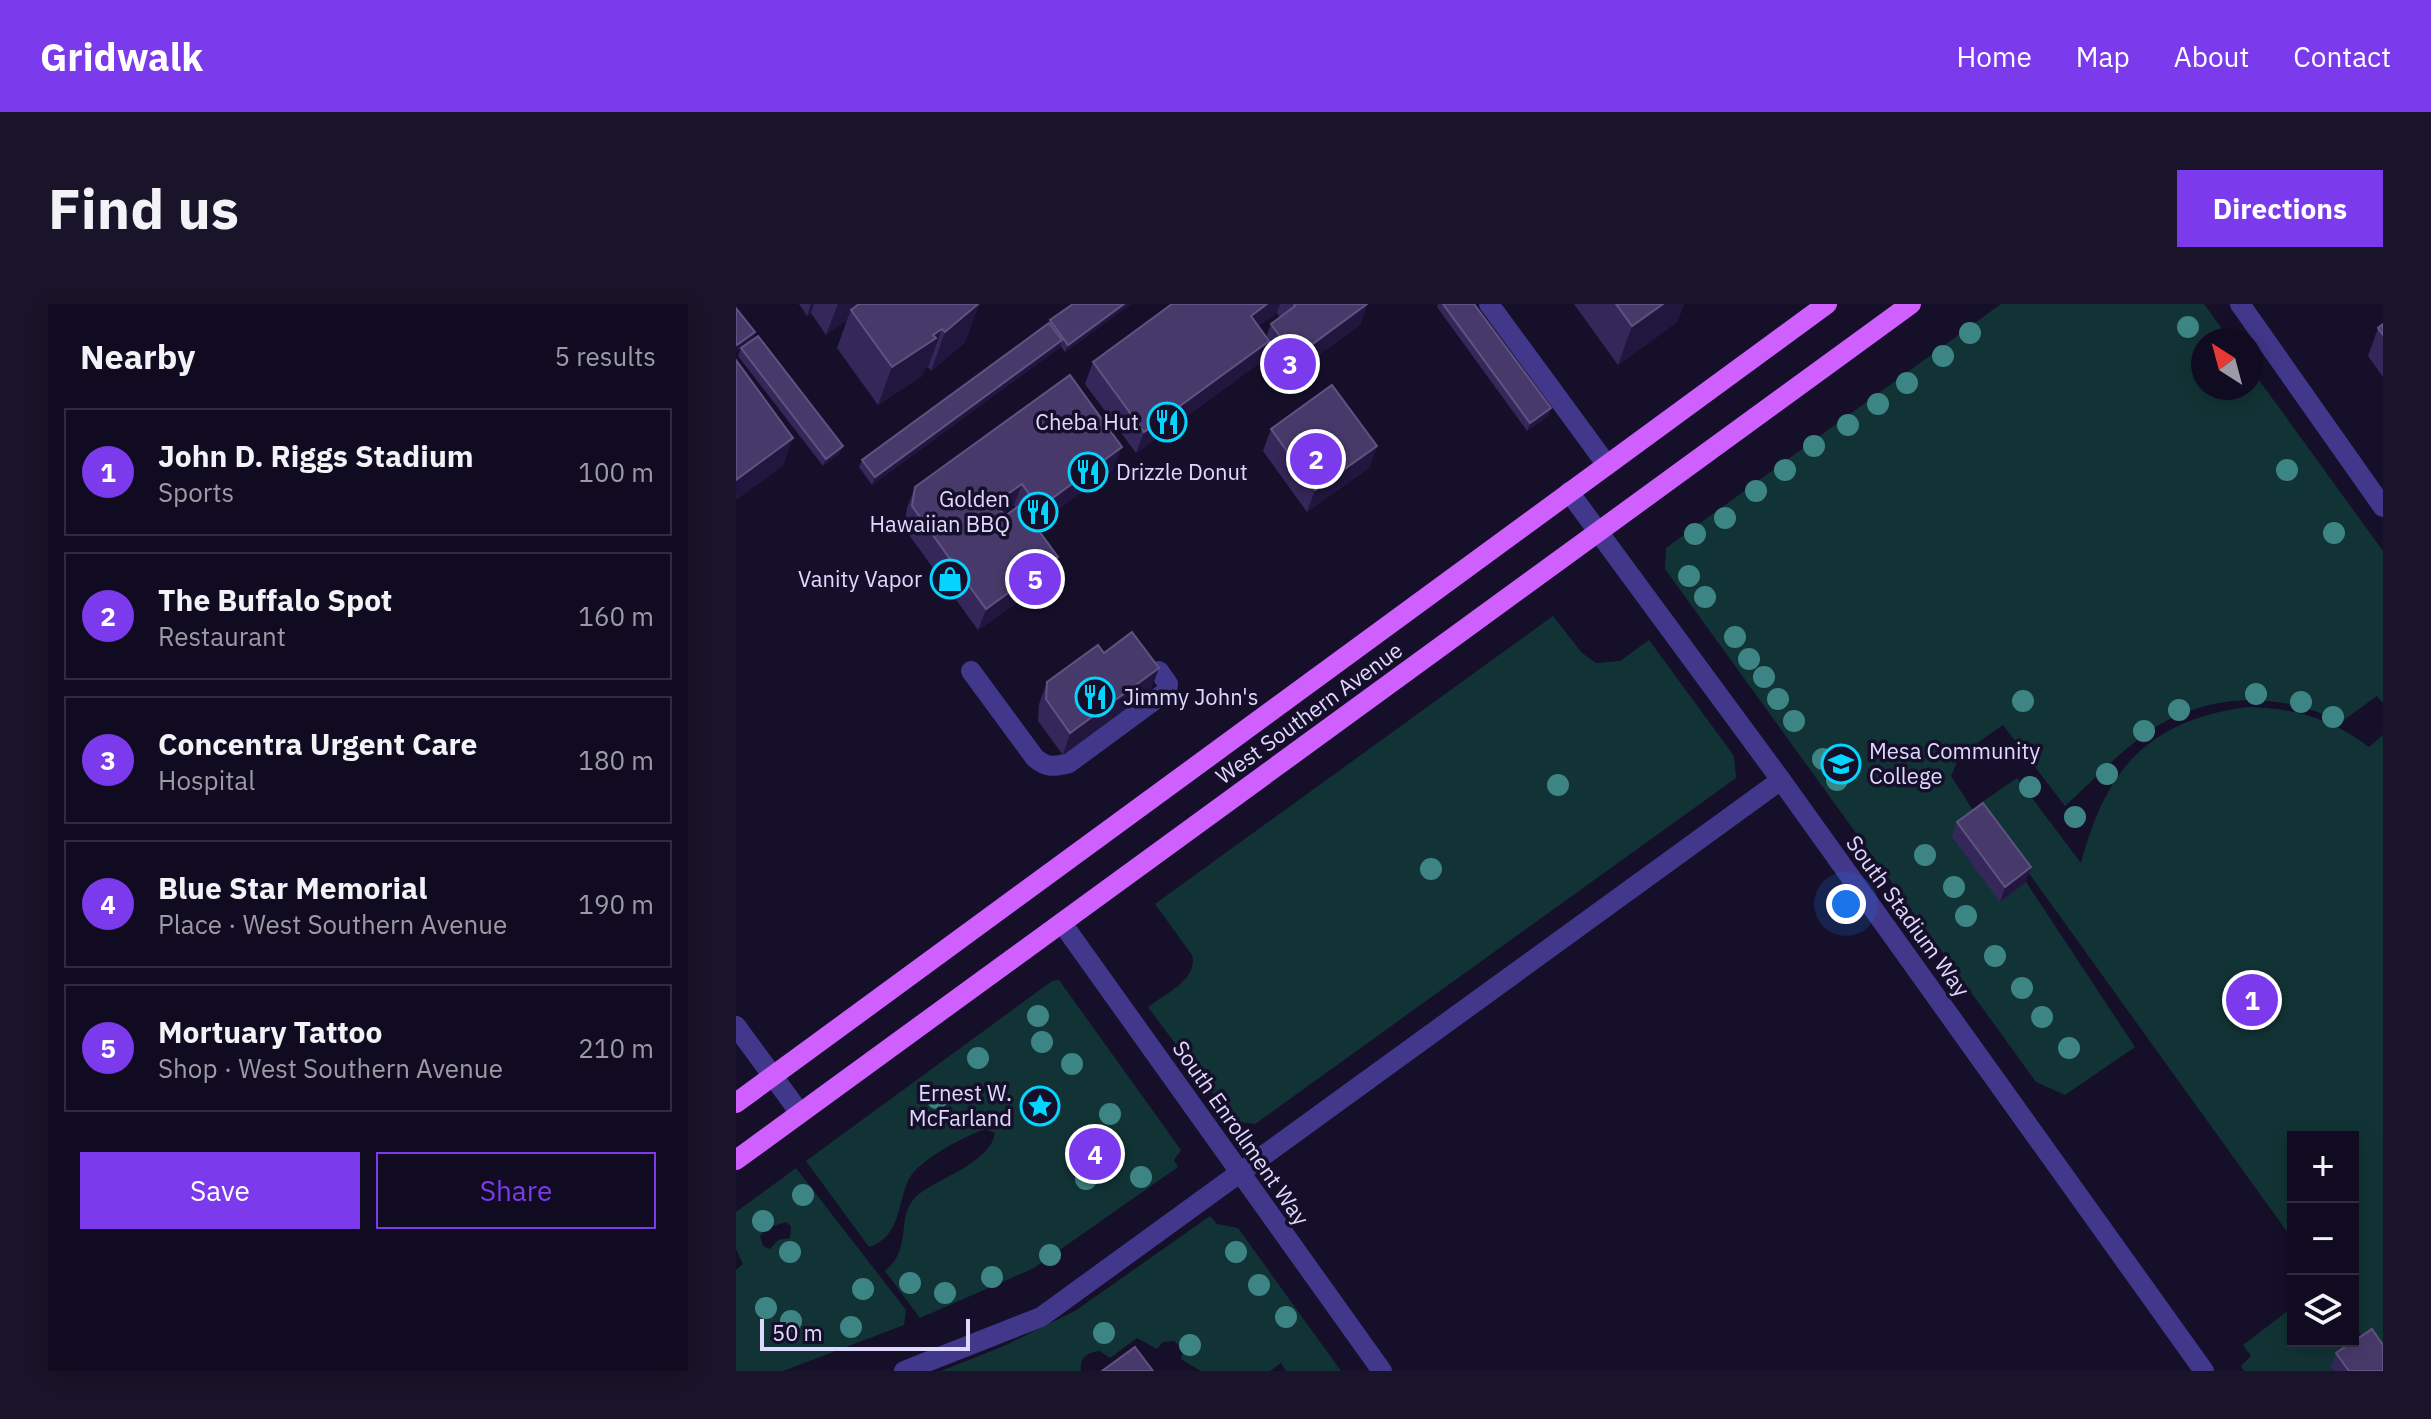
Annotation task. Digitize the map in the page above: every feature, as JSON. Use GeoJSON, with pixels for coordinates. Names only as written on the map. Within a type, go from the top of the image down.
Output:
{"type":"FeatureCollection","features":[{"type":"Feature","properties":{"kind":"main road","name":"West Southern Avenue"},"geometry":{"type":"LineString","coordinates":[[736,1103],[1827,304]]}},
{"type":"Feature","properties":{"kind":"main road","name":"West Southern Avenue"},"geometry":{"type":"LineString","coordinates":[[736,1160],[1911,304]]}},
{"type":"Feature","properties":{"kind":"street"},"geometry":{"type":"LineString","coordinates":[[1489,304],[1607,465]]}},
{"type":"Feature","properties":{"kind":"street"},"geometry":{"type":"LineString","coordinates":[[2240,304],[2383,507]]}},
{"type":"Feature","properties":{"kind":"street","name":"South Stadium Way"},"geometry":{"type":"LineString","coordinates":[[1569,492],[1781,780],[2204,1371]]}},
{"type":"Feature","properties":{"kind":"street"},"geometry":{"type":"LineString","coordinates":[[971,671],[1035,758],[1045,766],[1055,767],[1069,763],[1167,691],[1168,684],[1159,671]]}},
{"type":"Feature","properties":{"kind":"street"},"geometry":{"type":"LineString","coordinates":[[904,1371],[1041,1317],[1781,780]]}},
{"type":"Feature","properties":{"kind":"street","name":"South Enrollment Way"},"geometry":{"type":"LineString","coordinates":[[1062,923],[1382,1371]]}},
{"type":"Feature","properties":{"kind":"street"},"geometry":{"type":"LineString","coordinates":[[736,1026],[800,1113]]}},
{"type":"Feature","properties":{"kind":"green space"},"geometry":{"type":"Polygon","coordinates":[[[2001,304],[2204,304],[2221,328],[2191,328],[2191,400],[2263,400],[2263,386],[2383,551],[2383,703],[2377,696],[2341,722],[2293,705],[2268,701],[2243,700],[2194,709],[2137,740],[2065,806],[2003,725],[1960,755],[1951,776],[1978,818],[2000,901],[2026,882],[2135,1047],[2065,1095],[2036,1082],[1665,569],[1666,548],[2001,304]]]}},
{"type":"Feature","properties":{"kind":"green space"},"geometry":{"type":"Polygon","coordinates":[[[1553,616],[1582,653],[1596,663],[1620,661],[1649,640],[1734,756],[1736,778],[1255,1124],[1233,1121],[1148,1007],[1186,979],[1193,964],[1192,955],[1155,904],[1553,616]]]}},
{"type":"Feature","properties":{"kind":"green space"},"geometry":{"type":"Polygon","coordinates":[[[2248,707],[2297,713],[2327,722],[2369,747],[2383,735],[2383,1365],[2359,1332],[2359,1131],[2287,1131],[2287,1232],[1979,804],[2017,778],[2081,863],[2104,801],[2118,776],[2136,755],[2158,737],[2213,714],[2248,707]]]}},
{"type":"Feature","properties":{"kind":"green space"},"geometry":{"type":"Polygon","coordinates":[[[1059,980],[1181,1150],[1174,1160],[1178,1167],[1034,1268],[920,1318],[885,1271],[899,1252],[911,1202],[984,1153],[995,1133],[985,1129],[976,1132],[921,1165],[908,1181],[896,1220],[887,1236],[869,1247],[806,1161],[1052,981],[1059,980]]]}},
{"type":"Feature","properties":{"kind":"green space"},"geometry":{"type":"Polygon","coordinates":[[[796,1168],[906,1310],[904,1325],[783,1371],[736,1371],[736,1270],[743,1264],[736,1249],[736,1212],[796,1168]],[[786,1222],[767,1228],[760,1236],[763,1246],[770,1249],[778,1240],[790,1238],[791,1226],[786,1222]]]}},
{"type":"Feature","properties":{"kind":"green space"},"geometry":{"type":"Polygon","coordinates":[[[1210,1216],[1217,1224],[1238,1228],[1341,1371],[1286,1371],[1281,1363],[1270,1371],[1201,1371],[1181,1359],[1183,1349],[1174,1341],[1163,1342],[1157,1349],[1137,1338],[1110,1358],[1100,1351],[1088,1354],[1081,1363],[1081,1371],[941,1371],[1004,1346],[1075,1311],[1210,1216]]]}},
{"type":"Feature","properties":{"kind":"green space"},"geometry":{"type":"Polygon","coordinates":[[[2287,1312],[2287,1347],[2352,1347],[2356,1351],[2331,1369],[2333,1371],[2244,1371],[2241,1366],[2251,1356],[2243,1345],[2287,1312]]]}},
{"type":"Feature","properties":{"kind":"building"},"geometry":{"type":"Polygon","coordinates":[[[859,304],[978,304],[945,332],[942,329],[933,335],[936,338],[892,367],[851,310],[859,304]]]}},
{"type":"Feature","properties":{"kind":"building"},"geometry":{"type":"Polygon","coordinates":[[[1073,304],[1124,304],[1068,345],[1050,320],[1073,304]]]}},
{"type":"Feature","properties":{"kind":"building"},"geometry":{"type":"Polygon","coordinates":[[[1172,304],[1267,304],[1251,316],[1269,341],[1144,432],[1093,362],[1172,304]]]}},
{"type":"Feature","properties":{"kind":"building"},"geometry":{"type":"Polygon","coordinates":[[[1294,304],[1367,304],[1295,357],[1271,324],[1294,304]]]}},
{"type":"Feature","properties":{"kind":"building"},"geometry":{"type":"Polygon","coordinates":[[[1443,304],[1474,304],[1551,408],[1530,423],[1443,304]]]}},
{"type":"Feature","properties":{"kind":"building"},"geometry":{"type":"Polygon","coordinates":[[[1616,304],[1663,304],[1632,326],[1616,304]]]}},
{"type":"Feature","properties":{"kind":"building"},"geometry":{"type":"Polygon","coordinates":[[[736,308],[755,332],[737,345],[736,344],[736,308]]]}},
{"type":"Feature","properties":{"kind":"building"},"geometry":{"type":"Polygon","coordinates":[[[1049,323],[1062,340],[875,477],[862,460],[1049,323]]]}},
{"type":"Feature","properties":{"kind":"building"},"geometry":{"type":"Polygon","coordinates":[[[758,336],[843,446],[826,459],[741,348],[758,336]]]}},
{"type":"Feature","properties":{"kind":"building"},"geometry":{"type":"Polygon","coordinates":[[[736,360],[793,438],[736,480],[736,360]]]}},
{"type":"Feature","properties":{"kind":"building"},"geometry":{"type":"Polygon","coordinates":[[[1070,375],[1122,447],[1039,508],[1022,484],[995,503],[1005,516],[1020,505],[1058,557],[986,609],[912,506],[915,487],[1070,375]]]}},
{"type":"Feature","properties":{"kind":"building"},"geometry":{"type":"Polygon","coordinates":[[[1332,385],[1377,446],[1315,490],[1271,429],[1332,385]]]}},
{"type":"Feature","properties":{"kind":"building","name":"Jimmy John's"},"geometry":{"type":"Polygon","coordinates":[[[1132,632],[1159,668],[1070,733],[1046,699],[1047,682],[1098,645],[1104,653],[1132,632]]]}},
{"type":"Feature","properties":{"kind":"building"},"geometry":{"type":"Polygon","coordinates":[[[1983,803],[2031,867],[2005,887],[1957,822],[1983,803]]]}},
{"type":"Feature","properties":{"kind":"building"},"geometry":{"type":"Polygon","coordinates":[[[2372,1329],[2383,1345],[2383,1371],[2349,1371],[2336,1353],[2345,1347],[2359,1347],[2359,1338],[2372,1329]]]}},
{"type":"Feature","properties":{"kind":"building"},"geometry":{"type":"Polygon","coordinates":[[[1135,1347],[1153,1371],[1102,1371],[1135,1347]]]}},
{"type":"Feature","properties":{"kind":"place","name":"Concentra Urgent Care"},"geometry":{"type":"Point","coordinates":[1290,364]}},
{"type":"Feature","properties":{"kind":"place","name":"Cheba Hut"},"geometry":{"type":"Point","coordinates":[1167,422]}},
{"type":"Feature","properties":{"kind":"place","name":"The Buffalo Spot"},"geometry":{"type":"Point","coordinates":[1316,459]}},
{"type":"Feature","properties":{"kind":"place","name":"Drizzle Donut"},"geometry":{"type":"Point","coordinates":[1088,472]}},
{"type":"Feature","properties":{"kind":"place","name":"Golden Hawaiian BBQ"},"geometry":{"type":"Point","coordinates":[1038,512]}},
{"type":"Feature","properties":{"kind":"place","name":"Vanity Vapor"},"geometry":{"type":"Point","coordinates":[950,579]}},
{"type":"Feature","properties":{"kind":"place","name":"Mortuary Tattoo"},"geometry":{"type":"Point","coordinates":[1035,579]}},
{"type":"Feature","properties":{"kind":"place","name":"Jimmy John's"},"geometry":{"type":"Point","coordinates":[1095,697]}},
{"type":"Feature","properties":{"kind":"place","name":"Mesa Community College"},"geometry":{"type":"Point","coordinates":[1841,764]}},
{"type":"Feature","properties":{"kind":"place","name":"John D. Riggs Stadium"},"geometry":{"type":"Point","coordinates":[2252,1000]}},
{"type":"Feature","properties":{"kind":"place","name":"Ernest W. McFarland"},"geometry":{"type":"Point","coordinates":[1040,1106]}},
{"type":"Feature","properties":{"kind":"place","name":"Blue Star Memorial"},"geometry":{"type":"Point","coordinates":[1095,1154]}}]}
